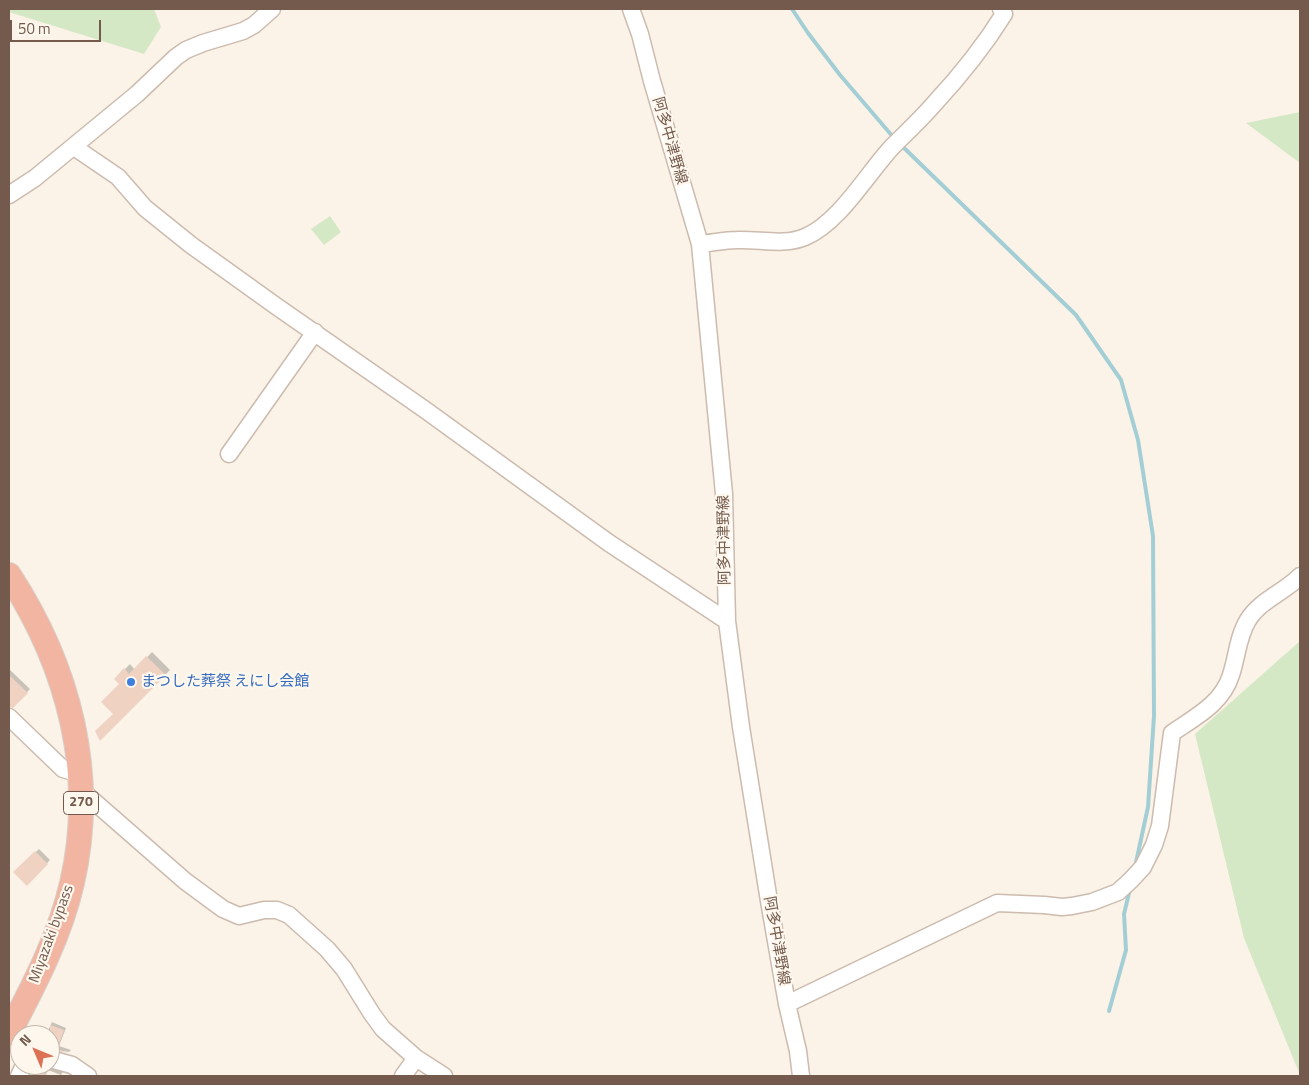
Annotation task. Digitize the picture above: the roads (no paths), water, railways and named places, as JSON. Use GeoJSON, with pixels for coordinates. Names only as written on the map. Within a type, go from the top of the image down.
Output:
{"type":"FeatureCollection","features":[{"type":"Feature","properties":{"kind":"highway","name":"Miyazaki bypass"},"geometry":{"type":"LineString","coordinates":[[9,575],[47,643],[66,693],[76,736],[81,783],[80,835],[72,882],[53,940],[32,989],[9,1033]]}},
{"type":"Feature","properties":{"kind":"street"},"geometry":{"type":"LineString","coordinates":[[9,195],[35,178],[74,147],[138,94],[176,57],[186,50],[203,43],[243,31],[254,25],[272,9]]}},
{"type":"Feature","properties":{"kind":"street","name":"阿多中津野線"},"geometry":{"type":"LineString","coordinates":[[631,9],[640,34],[700,244],[724,494],[727,621],[741,727],[787,1004],[798,1051],[801,1076]]}},
{"type":"Feature","properties":{"kind":"street"},"geometry":{"type":"LineString","coordinates":[[700,244],[738,240],[795,240],[806,236],[826,223],[891,149],[935,104],[980,49],[1004,14],[1002,9]]}},
{"type":"Feature","properties":{"kind":"street"},"geometry":{"type":"LineString","coordinates":[[74,147],[118,177],[145,208],[191,245],[609,543],[727,621]]}},
{"type":"Feature","properties":{"kind":"street"},"geometry":{"type":"LineString","coordinates":[[229,454],[315,332]]}},
{"type":"Feature","properties":{"kind":"street"},"geometry":{"type":"LineString","coordinates":[[787,1004],[997,904],[1062,907],[1092,902],[1118,892],[1143,867],[1150,855],[1160,826],[1172,733],[1197,717],[1221,695],[1231,675],[1240,640],[1248,620],[1256,610],[1300,576]]}},
{"type":"Feature","properties":{"kind":"street"},"geometry":{"type":"LineString","coordinates":[[9,717],[185,881],[223,909],[239,916],[264,910],[277,910],[289,915],[327,949],[344,969],[383,1029],[416,1058],[444,1076]]}},
{"type":"Feature","properties":{"kind":"street"},"geometry":{"type":"LineString","coordinates":[[403,1076],[416,1058]]}},
{"type":"Feature","properties":{"kind":"street"},"geometry":{"type":"LineString","coordinates":[[60,1062],[72,1065],[88,1076]]}},
{"type":"Feature","properties":{"kind":"waterway"},"geometry":{"type":"LineString","coordinates":[[792,9],[840,75],[894,138]]}},
{"type":"Feature","properties":{"kind":"waterway"},"geometry":{"type":"LineString","coordinates":[[901,145],[1076,315],[1121,380],[1138,440],[1153,536],[1154,716],[1148,807],[1135,867]]}},
{"type":"Feature","properties":{"kind":"waterway"},"geometry":{"type":"LineString","coordinates":[[1109,1011],[1126,950],[1124,914],[1130,889]]}},
{"type":"Feature","properties":{"kind":"place","name":"まつした葬祭 えにし会館"},"geometry":{"type":"Point","coordinates":[131,682]}}]}
